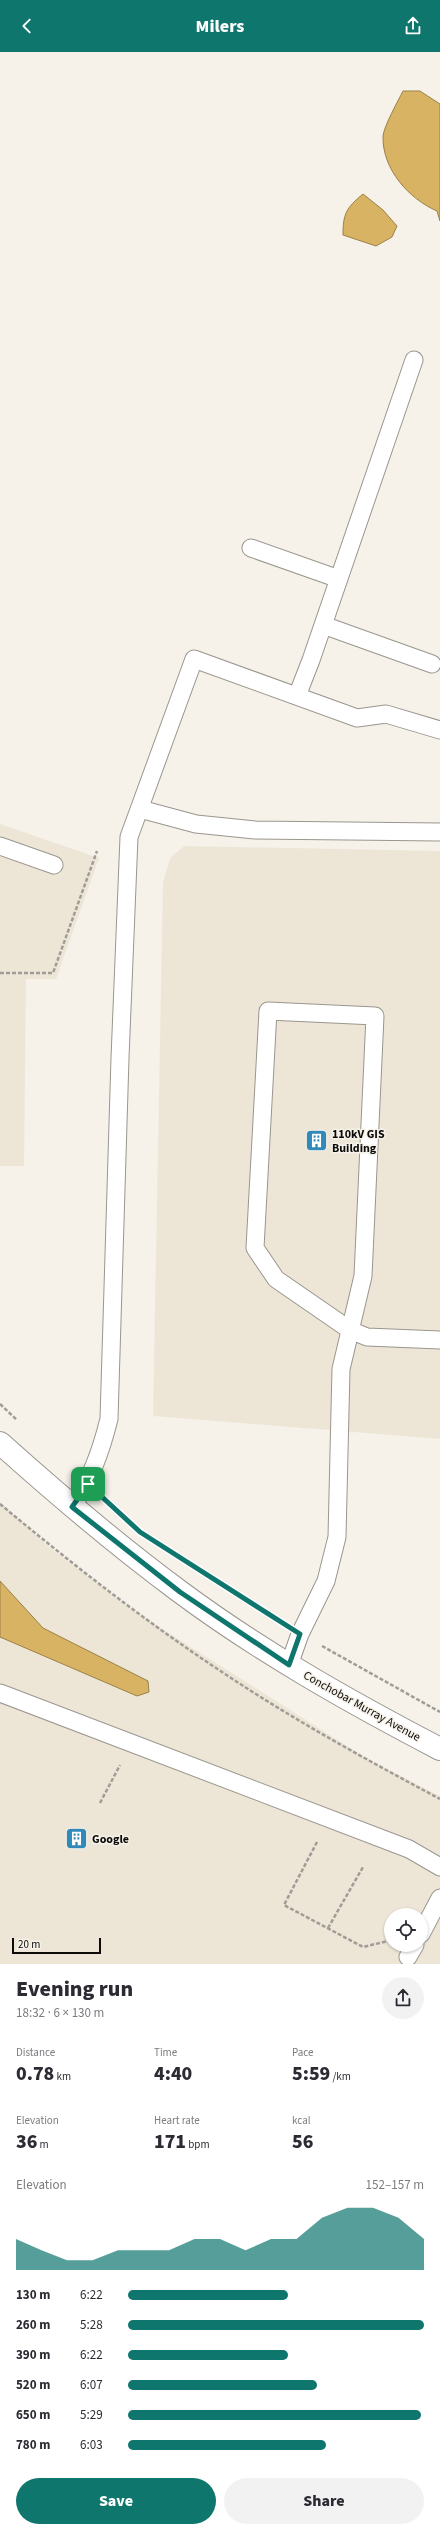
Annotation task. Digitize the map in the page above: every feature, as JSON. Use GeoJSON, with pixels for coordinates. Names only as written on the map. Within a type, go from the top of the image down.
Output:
{"type":"FeatureCollection","features":[{"type":"Feature","properties":{"kind":"street","name":"Conchobar Murray Avenue"},"geometry":{"type":"LineString","coordinates":[[0,1443],[72,1507],[180,1592],[289,1665],[440,1749]]}},
{"type":"Feature","properties":{"kind":"lane"},"geometry":{"type":"LineString","coordinates":[[297,696],[323,625],[414,360]]}},
{"type":"Feature","properties":{"kind":"lane"},"geometry":{"type":"LineString","coordinates":[[251,548],[339,579]]}},
{"type":"Feature","properties":{"kind":"lane"},"geometry":{"type":"LineString","coordinates":[[323,625],[432,664]]}},
{"type":"Feature","properties":{"kind":"lane"},"geometry":{"type":"LineString","coordinates":[[72,1507],[88,1484],[102,1445],[109,1419],[119,1066],[130,836],[194,660],[357,718],[386,714],[440,730]]}},
{"type":"Feature","properties":{"kind":"lane"},"geometry":{"type":"LineString","coordinates":[[140,809],[196,824],[255,830],[440,832]]}},
{"type":"Feature","properties":{"kind":"lane"},"geometry":{"type":"LineString","coordinates":[[0,846],[54,865]]}},
{"type":"Feature","properties":{"kind":"lane"},"geometry":{"type":"LineString","coordinates":[[289,1665],[300,1634],[326,1581],[333,1562],[337,1537],[342,1369],[350,1330],[363,1276],[375,1016],[268,1011],[255,1248],[276,1279],[350,1330],[367,1337],[440,1340]]}},
{"type":"Feature","properties":{"kind":"lane"},"geometry":{"type":"LineString","coordinates":[[0,1693],[409,1849],[440,1867]]}},
{"type":"Feature","properties":{"kind":"lane"},"geometry":{"type":"LineString","coordinates":[[428,1921],[440,1898]]}},
{"type":"Feature","properties":{"kind":"path"},"geometry":{"type":"LineString","coordinates":[[0,973],[53,973],[97,851]]}},
{"type":"Feature","properties":{"kind":"path"},"geometry":{"type":"LineString","coordinates":[[0,1404],[20,1424]]}},
{"type":"Feature","properties":{"kind":"path"},"geometry":{"type":"LineString","coordinates":[[0,1504],[75,1567],[225,1675],[333,1742],[440,1799]]}},
{"type":"Feature","properties":{"kind":"path"},"geometry":{"type":"LineString","coordinates":[[187,1562],[300,1634],[440,1712]]}},
{"type":"Feature","properties":{"kind":"path"},"geometry":{"type":"LineString","coordinates":[[100,1804],[121,1764]]}},
{"type":"Feature","properties":{"kind":"path"},"geometry":{"type":"LineString","coordinates":[[317,1842],[284,1905],[364,1947],[384,1942]]}},
{"type":"Feature","properties":{"kind":"path"},"geometry":{"type":"LineString","coordinates":[[328,1928],[363,1867]]}},
{"type":"Feature","properties":{"kind":"shaded area"},"geometry":{"type":"Polygon","coordinates":[[[403,91],[420,91],[440,104],[440,221],[437,211],[427,206],[407,191],[392,171],[387,160],[383,136],[386,126],[403,91]]]}},
{"type":"Feature","properties":{"kind":"shaded area"},"geometry":{"type":"Polygon","coordinates":[[[363,194],[383,210],[397,226],[392,237],[376,246],[343,235],[345,216],[353,203],[363,194]]]}},
{"type":"Feature","properties":{"kind":"shaded area"},"geometry":{"type":"Polygon","coordinates":[[[0,824],[99,858],[56,979],[26,979],[24,1166],[0,1166],[0,824]]]}},
{"type":"Feature","properties":{"kind":"shaded area"},"geometry":{"type":"Polygon","coordinates":[[[184,846],[440,851],[440,1439],[153,1416],[163,883],[170,858],[184,846]]]}},
{"type":"Feature","properties":{"kind":"shaded area"},"geometry":{"type":"Polygon","coordinates":[[[0,1502],[49,1547],[134,1611],[369,1760],[440,1796],[440,1964],[0,1964],[0,1502]]]}},
{"type":"Feature","properties":{"kind":"shaded area"},"geometry":{"type":"Polygon","coordinates":[[[0,1581],[43,1628],[148,1681],[149,1692],[137,1696],[0,1637],[0,1581]]]}},
{"type":"Feature","properties":{"kind":"place","name":"110kV GIS Building"},"geometry":{"type":"Point","coordinates":[316,1141]}},
{"type":"Feature","properties":{"kind":"place","name":"Google"},"geometry":{"type":"Point","coordinates":[76,1839]}},
{"type":"Feature","properties":{"kind":"route"},"geometry":{"type":"LineString","coordinates":[[88,1484],[140,1532],[300,1634],[289,1665],[180,1592],[72,1507],[88,1484]]}}]}
